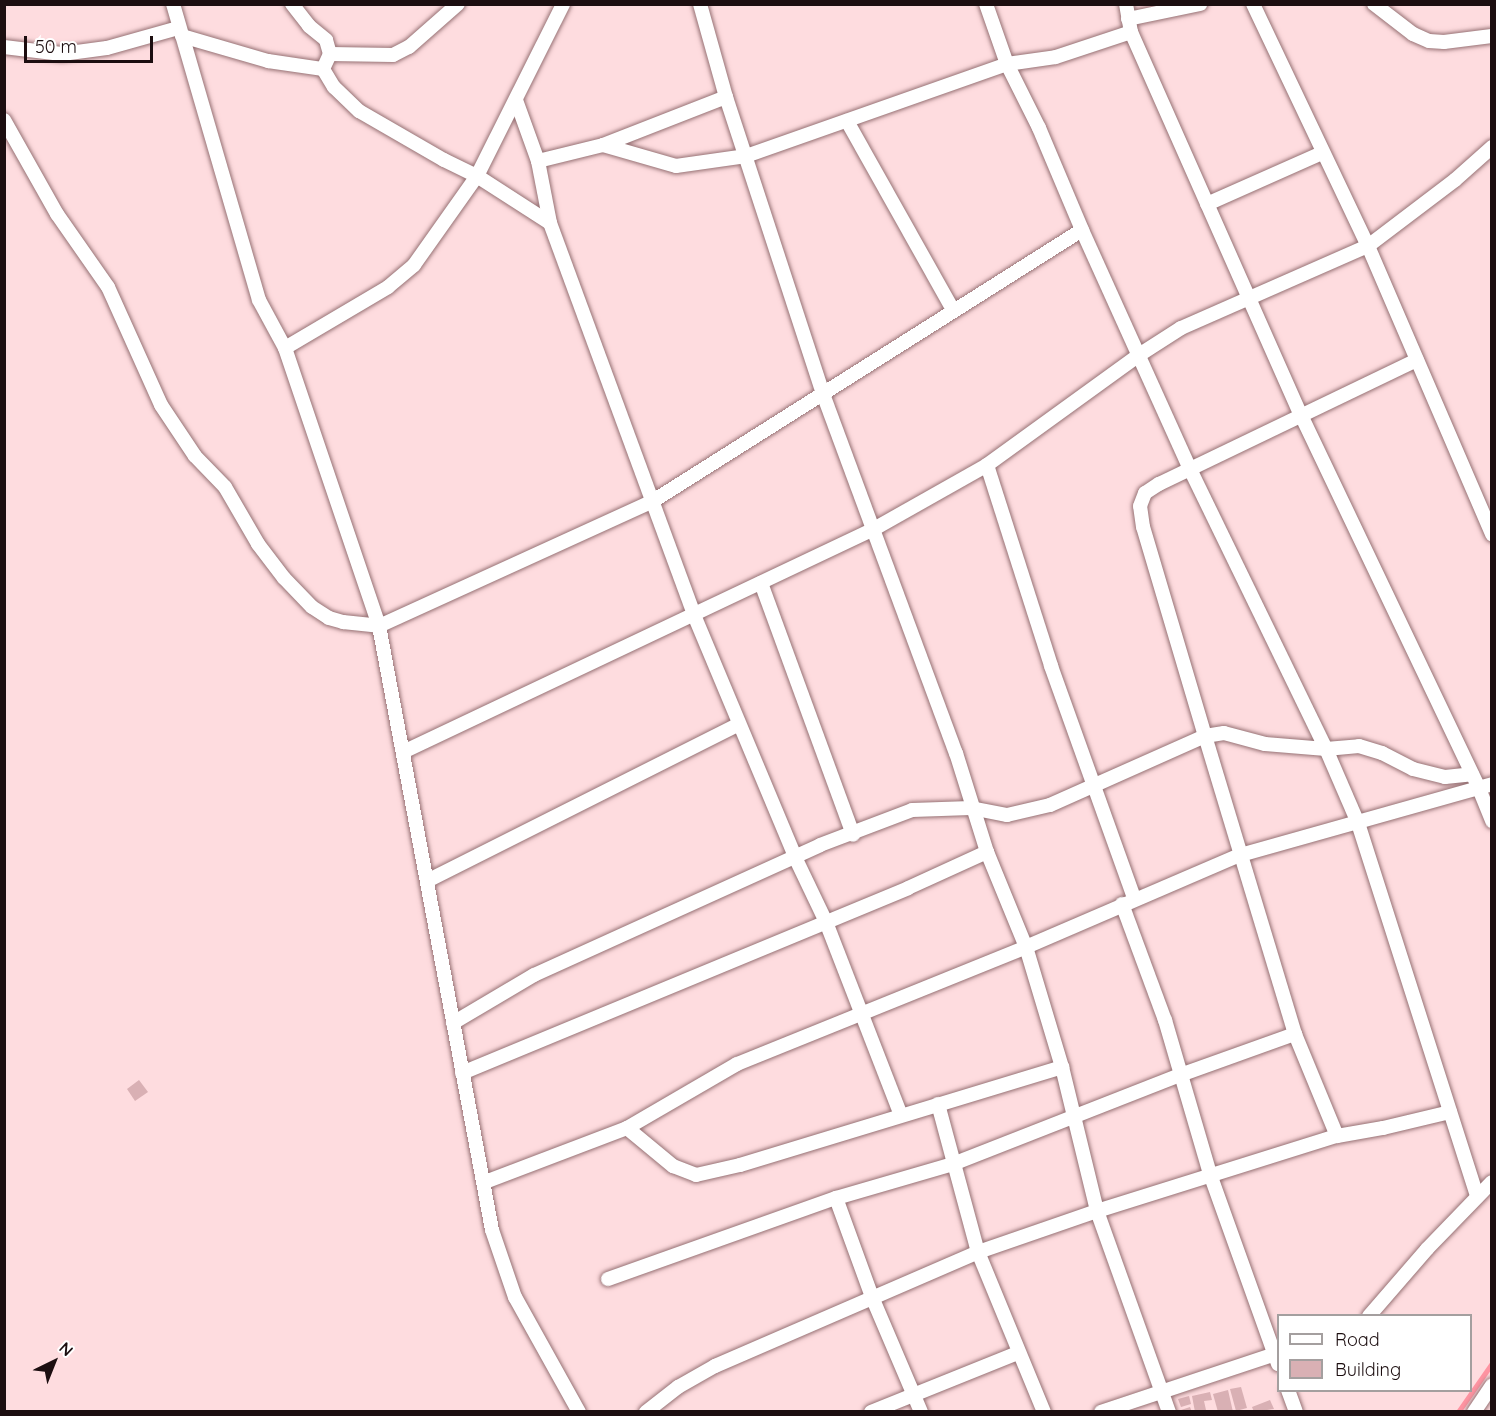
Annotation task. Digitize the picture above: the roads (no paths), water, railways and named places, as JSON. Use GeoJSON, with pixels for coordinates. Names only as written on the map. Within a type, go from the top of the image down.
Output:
{"type":"FeatureCollection","features":[{"type":"Feature","properties":{"kind":"street"},"geometry":{"type":"LineString","coordinates":[[173,4],[259,300],[285,348],[379,626],[462,1073],[485,1182],[492,1230],[515,1297],[579,1412]]}},
{"type":"Feature","properties":{"kind":"street"},"geometry":{"type":"LineString","coordinates":[[292,4],[309,26],[326,40],[330,54],[323,69]]}},
{"type":"Feature","properties":{"kind":"street"},"geometry":{"type":"LineString","coordinates":[[330,54],[393,55],[416,42],[458,4]]}},
{"type":"Feature","properties":{"kind":"street"},"geometry":{"type":"LineString","coordinates":[[285,348],[388,287],[414,265],[477,176],[563,4]]}},
{"type":"Feature","properties":{"kind":"street"},"geometry":{"type":"LineString","coordinates":[[700,4],[726,97],[823,394],[956,753],[971,808],[987,852],[1026,946],[1062,1067],[1097,1210],[1169,1412]]}},
{"type":"Feature","properties":{"kind":"street"},"geometry":{"type":"LineString","coordinates":[[986,4],[1007,64],[1039,128],[1082,230],[1190,468],[1326,749],[1358,823],[1477,1197]]}},
{"type":"Feature","properties":{"kind":"street"},"geometry":{"type":"LineString","coordinates":[[1126,4],[1129,26],[1301,415],[1480,781],[1491,821]]}},
{"type":"Feature","properties":{"kind":"street"},"geometry":{"type":"LineString","coordinates":[[603,145],[676,166],[746,156],[1007,64],[1056,57],[1129,26],[1200,4]]}},
{"type":"Feature","properties":{"kind":"street"},"geometry":{"type":"LineString","coordinates":[[1252,4],[1368,246],[1491,534]]}},
{"type":"Feature","properties":{"kind":"street"},"geometry":{"type":"LineString","coordinates":[[1374,4],[1413,34],[1429,41],[1444,42],[1491,36]]}},
{"type":"Feature","properties":{"kind":"street"},"geometry":{"type":"LineString","coordinates":[[4,47],[62,54],[107,48],[180,32],[268,61],[323,69]]}},
{"type":"Feature","properties":{"kind":"street"},"geometry":{"type":"LineString","coordinates":[[323,69],[334,87],[359,111],[444,160],[477,176],[550,223]]}},
{"type":"Feature","properties":{"kind":"street"},"geometry":{"type":"LineString","coordinates":[[538,161],[603,145],[726,97]]}},
{"type":"Feature","properties":{"kind":"street"},"geometry":{"type":"LineString","coordinates":[[516,100],[538,161],[550,223],[694,615],[795,856],[826,922],[901,1115]]}},
{"type":"Feature","properties":{"kind":"street"},"geometry":{"type":"LineString","coordinates":[[4,120],[57,214],[108,287],[161,405],[195,456],[225,487],[258,544],[284,578],[312,607],[329,618],[343,622],[379,626],[653,501],[1082,230]]}},
{"type":"Feature","properties":{"kind":"street"},"geometry":{"type":"LineString","coordinates":[[847,121],[953,310]]}},
{"type":"Feature","properties":{"kind":"street"},"geometry":{"type":"LineString","coordinates":[[403,752],[874,529],[987,465],[1139,355],[1181,328],[1251,300],[1368,246],[1455,180],[1491,147]]}},
{"type":"Feature","properties":{"kind":"street"},"geometry":{"type":"LineString","coordinates":[[1207,204],[1322,153]]}},
{"type":"Feature","properties":{"kind":"street"},"geometry":{"type":"LineString","coordinates":[[1337,1136],[1295,1034],[1143,527],[1140,506],[1145,493],[1190,468],[1417,360]]}},
{"type":"Feature","properties":{"kind":"street"},"geometry":{"type":"LineString","coordinates":[[987,465],[1051,666],[1095,787],[1128,901],[1183,1074],[1210,1174],[1277,1357],[1162,1391],[1101,1412]]}},
{"type":"Feature","properties":{"kind":"street"},"geometry":{"type":"LineString","coordinates":[[761,583],[853,835]]}},
{"type":"Feature","properties":{"kind":"street"},"geometry":{"type":"LineString","coordinates":[[427,881],[739,724]]}},
{"type":"Feature","properties":{"kind":"street"},"geometry":{"type":"LineString","coordinates":[[453,1023],[534,975],[795,856],[912,810],[971,808],[1007,814],[1050,805],[1095,787],[1205,736],[1224,733],[1265,744],[1326,749],[1359,746],[1382,753],[1413,769],[1445,777],[1480,781]]}},
{"type":"Feature","properties":{"kind":"street"},"geometry":{"type":"LineString","coordinates":[[485,1182],[627,1128],[737,1064],[1026,946],[1240,855],[1358,823],[1480,781]]}},
{"type":"Feature","properties":{"kind":"street"},"geometry":{"type":"LineString","coordinates":[[462,1073],[826,922],[987,852]]}},
{"type":"Feature","properties":{"kind":"street"},"geometry":{"type":"LineString","coordinates":[[608,1280],[836,1198],[953,1164],[1183,1074],[1295,1034]]}},
{"type":"Feature","properties":{"kind":"street"},"geometry":{"type":"LineString","coordinates":[[627,1128],[673,1166],[696,1174],[740,1165],[1062,1067]]}},
{"type":"Feature","properties":{"kind":"street"},"geometry":{"type":"LineString","coordinates":[[938,1104],[978,1252],[1044,1412]]}},
{"type":"Feature","properties":{"kind":"street"},"geometry":{"type":"LineString","coordinates":[[646,1412],[678,1387],[715,1366],[978,1252],[1097,1210],[1337,1136],[1450,1112]]}},
{"type":"Feature","properties":{"kind":"street"},"geometry":{"type":"LineString","coordinates":[[1371,1314],[1491,1182]]}},
{"type":"Feature","properties":{"kind":"street"},"geometry":{"type":"LineString","coordinates":[[836,1198],[872,1297],[921,1412]]}},
{"type":"Feature","properties":{"kind":"street"},"geometry":{"type":"LineString","coordinates":[[871,1412],[1018,1353]]}},
{"type":"Feature","properties":{"kind":"street"},"geometry":{"type":"LineString","coordinates":[[1474,1412],[1491,1385]]}},
{"type":"Feature","properties":{"kind":"street"},"geometry":{"type":"LineString","coordinates":[[1289,1392],[1296,1412]]}},
{"type":"Feature","properties":{"kind":"waterway"},"geometry":{"type":"LineString","coordinates":[[1472,1392],[1492,1363]]}},
{"type":"Feature","properties":{"kind":"waterway"},"geometry":{"type":"LineString","coordinates":[[1458,1412],[1472,1392]]}}]}
